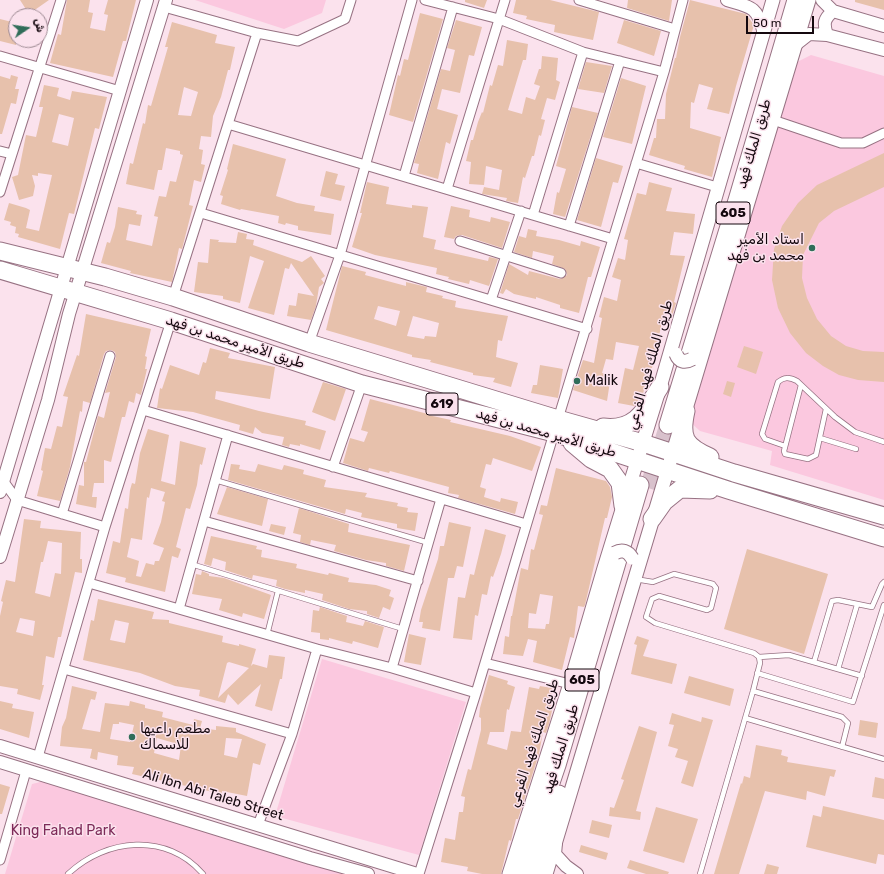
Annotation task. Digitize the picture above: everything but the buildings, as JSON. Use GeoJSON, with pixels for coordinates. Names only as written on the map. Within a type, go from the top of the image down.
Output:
{"type":"FeatureCollection","features":[{"type":"Feature","properties":{"kind":"highway","name":"طريق الملك فهد"},"geometry":{"type":"LineString","coordinates":[[785,0],[664,424],[738,196],[796,0]]}},
{"type":"Feature","properties":{"kind":"highway","name":"طريق الأمير محمد بن فهد"},"geometry":{"type":"LineString","coordinates":[[0,251],[174,297],[563,428],[638,460],[728,490],[884,538]]}},
{"type":"Feature","properties":{"kind":"highway","name":"طريق الأمير محمد بن فهد"},"geometry":{"type":"LineString","coordinates":[[5,274],[77,292],[171,321],[362,384],[563,428],[643,443],[734,473],[884,516]]}},
{"type":"Feature","properties":{"kind":"highway"},"geometry":{"type":"LineString","coordinates":[[563,428],[618,428],[629,424],[637,420],[660,387]]}},
{"type":"Feature","properties":{"kind":"highway"},"geometry":{"type":"LineString","coordinates":[[686,411],[682,428],[689,444],[698,452],[718,461],[734,473]]}},
{"type":"Feature","properties":{"kind":"highway"},"geometry":{"type":"LineString","coordinates":[[563,428],[591,459],[610,468],[620,483],[623,506]]}},
{"type":"Feature","properties":{"kind":"highway","name":"طريق الملك فهد"},"geometry":{"type":"LineString","coordinates":[[512,872],[557,765],[644,486],[568,767],[534,874]]}},
{"type":"Feature","properties":{"kind":"highway"},"geometry":{"type":"LineString","coordinates":[[652,519],[664,502],[680,489],[728,490]]}},
{"type":"Feature","properties":{"kind":"main road","name":"طريق الملك فهد الفرعي"},"geometry":{"type":"LineString","coordinates":[[512,872],[660,387],[772,0]]}},
{"type":"Feature","properties":{"kind":"main road"},"geometry":{"type":"LineString","coordinates":[[546,874],[635,579],[666,469],[686,411],[704,345],[809,0]]}},
{"type":"Feature","properties":{"kind":"main road"},"geometry":{"type":"LineString","coordinates":[[675,336],[676,354],[685,362],[692,359],[704,345]]}},
{"type":"Feature","properties":{"kind":"main road"},"geometry":{"type":"LineString","coordinates":[[604,568],[615,553],[623,551],[628,552],[632,558],[635,579]]}},
{"type":"Feature","properties":{"kind":"street"},"geometry":{"type":"LineString","coordinates":[[0,192],[61,0]]}},
{"type":"Feature","properties":{"kind":"street"},"geometry":{"type":"LineString","coordinates":[[0,557],[48,400],[69,314],[77,292],[74,270],[120,91],[147,0]]}},
{"type":"Feature","properties":{"kind":"street"},"geometry":{"type":"LineString","coordinates":[[105,527],[17,500],[2,487],[60,288],[74,270],[165,3],[257,33],[298,41],[345,19],[351,0]]}},
{"type":"Feature","properties":{"kind":"street"},"geometry":{"type":"LineString","coordinates":[[309,343],[340,255],[412,0]]}},
{"type":"Feature","properties":{"kind":"street"},"geometry":{"type":"LineString","coordinates":[[425,0],[500,19],[583,52],[664,72]]}},
{"type":"Feature","properties":{"kind":"street"},"geometry":{"type":"LineString","coordinates":[[447,189],[505,0]]}},
{"type":"Feature","properties":{"kind":"street"},"geometry":{"type":"LineString","coordinates":[[579,0],[676,29]]}},
{"type":"Feature","properties":{"kind":"street"},"geometry":{"type":"LineString","coordinates":[[418,874],[476,693],[526,524],[563,428],[587,329],[664,72],[683,0]]}},
{"type":"Feature","properties":{"kind":"street"},"geometry":{"type":"LineString","coordinates":[[822,0],[833,11],[884,26]]}},
{"type":"Feature","properties":{"kind":"street"},"geometry":{"type":"LineString","coordinates":[[735,1],[753,9],[758,13],[763,30]]}},
{"type":"Feature","properties":{"kind":"street"},"geometry":{"type":"LineString","coordinates":[[404,176],[453,7]]}},
{"type":"Feature","properties":{"kind":"street"},"geometry":{"type":"LineString","coordinates":[[827,35],[824,25],[826,18],[833,11]]}},
{"type":"Feature","properties":{"kind":"street"},"geometry":{"type":"LineString","coordinates":[[174,297],[202,213],[257,33]]}},
{"type":"Feature","properties":{"kind":"street"},"geometry":{"type":"LineString","coordinates":[[795,45],[809,34],[827,35],[884,50]]}},
{"type":"Feature","properties":{"kind":"street"},"geometry":{"type":"LineString","coordinates":[[533,215],[583,52]]}},
{"type":"Feature","properties":{"kind":"street"},"geometry":{"type":"LineString","coordinates":[[0,56],[120,91]]}},
{"type":"Feature","properties":{"kind":"street"},"geometry":{"type":"LineString","coordinates":[[569,226],[620,61]]}},
{"type":"Feature","properties":{"kind":"street"},"geometry":{"type":"LineString","coordinates":[[773,120],[840,143],[863,143],[884,133]]}},
{"type":"Feature","properties":{"kind":"street"},"geometry":{"type":"LineString","coordinates":[[228,124],[613,239]]}},
{"type":"Feature","properties":{"kind":"street"},"geometry":{"type":"LineString","coordinates":[[0,151],[12,154]]}},
{"type":"Feature","properties":{"kind":"street"},"geometry":{"type":"LineString","coordinates":[[636,163],[717,188]]}},
{"type":"Feature","properties":{"kind":"street"},"geometry":{"type":"LineString","coordinates":[[491,300],[521,211]]}},
{"type":"Feature","properties":{"kind":"street"},"geometry":{"type":"LineString","coordinates":[[202,213],[587,329]]}},
{"type":"Feature","properties":{"kind":"street"},"geometry":{"type":"LineString","coordinates":[[460,241],[561,274]]}},
{"type":"Feature","properties":{"kind":"street"},"geometry":{"type":"LineString","coordinates":[[38,757],[105,527],[171,321]]}},
{"type":"Feature","properties":{"kind":"street"},"geometry":{"type":"LineString","coordinates":[[62,514],[110,356]]}},
{"type":"Feature","properties":{"kind":"street"},"geometry":{"type":"LineString","coordinates":[[333,467],[362,384]]}},
{"type":"Feature","properties":{"kind":"street"},"geometry":{"type":"LineString","coordinates":[[143,410],[526,524]]}},
{"type":"Feature","properties":{"kind":"street"},"geometry":{"type":"LineString","coordinates":[[179,609],[228,435]]}},
{"type":"Feature","properties":{"kind":"street"},"geometry":{"type":"LineString","coordinates":[[392,668],[442,499]]}},
{"type":"Feature","properties":{"kind":"street"},"geometry":{"type":"LineString","coordinates":[[204,521],[418,581]]}},
{"type":"Feature","properties":{"kind":"street"},"geometry":{"type":"LineString","coordinates":[[89,583],[267,635],[392,668],[476,693]]}},
{"type":"Feature","properties":{"kind":"street"},"geometry":{"type":"LineString","coordinates":[[258,825],[292,734],[317,649]]}},
{"type":"Feature","properties":{"kind":"street"},"geometry":{"type":"LineString","coordinates":[[485,663],[570,684]]}},
{"type":"Feature","properties":{"kind":"street"},"geometry":{"type":"LineString","coordinates":[[64,669],[292,734]]}},
{"type":"Feature","properties":{"kind":"street","name":"Ali Ibn Abi Taleb Street"},"geometry":{"type":"LineString","coordinates":[[0,746],[418,874]]}},
{"type":"Feature","properties":{"kind":"street"},"geometry":{"type":"LineString","coordinates":[[0,762],[310,858],[368,874]]}},
{"type":"Feature","properties":{"kind":"street"},"geometry":{"type":"LineString","coordinates":[[0,860],[26,770]]}},
{"type":"Feature","properties":{"kind":"street"},"geometry":{"type":"LineString","coordinates":[[557,836],[555,854],[566,866],[577,874]]}},
{"type":"Feature","properties":{"kind":"lane"},"geometry":{"type":"LineString","coordinates":[[785,446],[765,439],[763,430],[778,382],[783,378],[790,378],[801,385],[826,409],[855,432],[884,442]]}},
{"type":"Feature","properties":{"kind":"lane"},"geometry":{"type":"LineString","coordinates":[[801,385],[785,446],[785,454],[808,459],[816,455],[826,409]]}},
{"type":"Feature","properties":{"kind":"lane"},"geometry":{"type":"LineString","coordinates":[[820,438],[856,449]]}},
{"type":"Feature","properties":{"kind":"lane"},"geometry":{"type":"LineString","coordinates":[[215,480],[429,543]]}},
{"type":"Feature","properties":{"kind":"lane"},"geometry":{"type":"LineString","coordinates":[[191,564],[403,629]]}},
{"type":"Feature","properties":{"kind":"lane"},"geometry":{"type":"LineString","coordinates":[[635,579],[653,582],[674,574],[713,584],[716,588],[710,608],[707,610],[659,596],[652,599],[646,617],[655,623],[754,653],[759,657],[789,655],[862,676]]}},
{"type":"Feature","properties":{"kind":"lane"},"geometry":{"type":"LineString","coordinates":[[814,662],[832,601],[838,600],[872,607],[884,582]]}},
{"type":"Feature","properties":{"kind":"lane"},"geometry":{"type":"LineString","coordinates":[[267,635],[278,591]]}},
{"type":"Feature","properties":{"kind":"lane"},"geometry":{"type":"LineString","coordinates":[[838,669],[857,605]]}},
{"type":"Feature","properties":{"kind":"lane"},"geometry":{"type":"LineString","coordinates":[[757,672],[850,702],[855,700],[884,605]]}},
{"type":"Feature","properties":{"kind":"lane"},"geometry":{"type":"LineString","coordinates":[[700,874],[753,690],[759,657]]}},
{"type":"Feature","properties":{"kind":"lane"},"geometry":{"type":"LineString","coordinates":[[753,690],[842,716],[848,723],[842,747]]}},
{"type":"Feature","properties":{"kind":"lane"},"geometry":{"type":"LineString","coordinates":[[745,718],[884,759]]}},
{"type":"Feature","properties":{"kind":"lane"},"geometry":{"type":"LineString","coordinates":[[68,874],[86,859],[107,849],[141,844],[152,845],[174,852],[204,874]]}},
{"type":"Feature","properties":{"kind":"green space"},"geometry":{"type":"Polygon","coordinates":[[[195,0],[326,0],[322,13],[284,29],[195,0]]]}},
{"type":"Feature","properties":{"kind":"green space","name":"استاد الأمير محمد بن فهد"},"geometry":{"type":"Polygon","coordinates":[[[811,55],[884,76],[884,500],[770,465],[772,451],[700,431],[689,421],[797,62],[811,55]]]}},
{"type":"Feature","properties":{"kind":"green space"},"geometry":{"type":"Polygon","coordinates":[[[322,659],[466,702],[419,855],[275,816],[322,659]]]}},
{"type":"Feature","properties":{"kind":"green space","name":"King Fahad Park"},"geometry":{"type":"Polygon","coordinates":[[[44,781],[351,874],[5,874],[32,784],[44,781]]]}},
{"type":"Feature","properties":{"kind":"tunnel"},"geometry":{"type":"LineString","coordinates":[[648,488],[668,425]]}},
{"type":"Feature","properties":{"kind":"place","name":"استاد الأمير محمد بن فهد"},"geometry":{"type":"Point","coordinates":[812,248]}},
{"type":"Feature","properties":{"kind":"place","name":"Malik"},"geometry":{"type":"Point","coordinates":[577,381]}},
{"type":"Feature","properties":{"kind":"place","name":"مطعم راعيها للاسماك"},"geometry":{"type":"Point","coordinates":[132,737]}}]}
